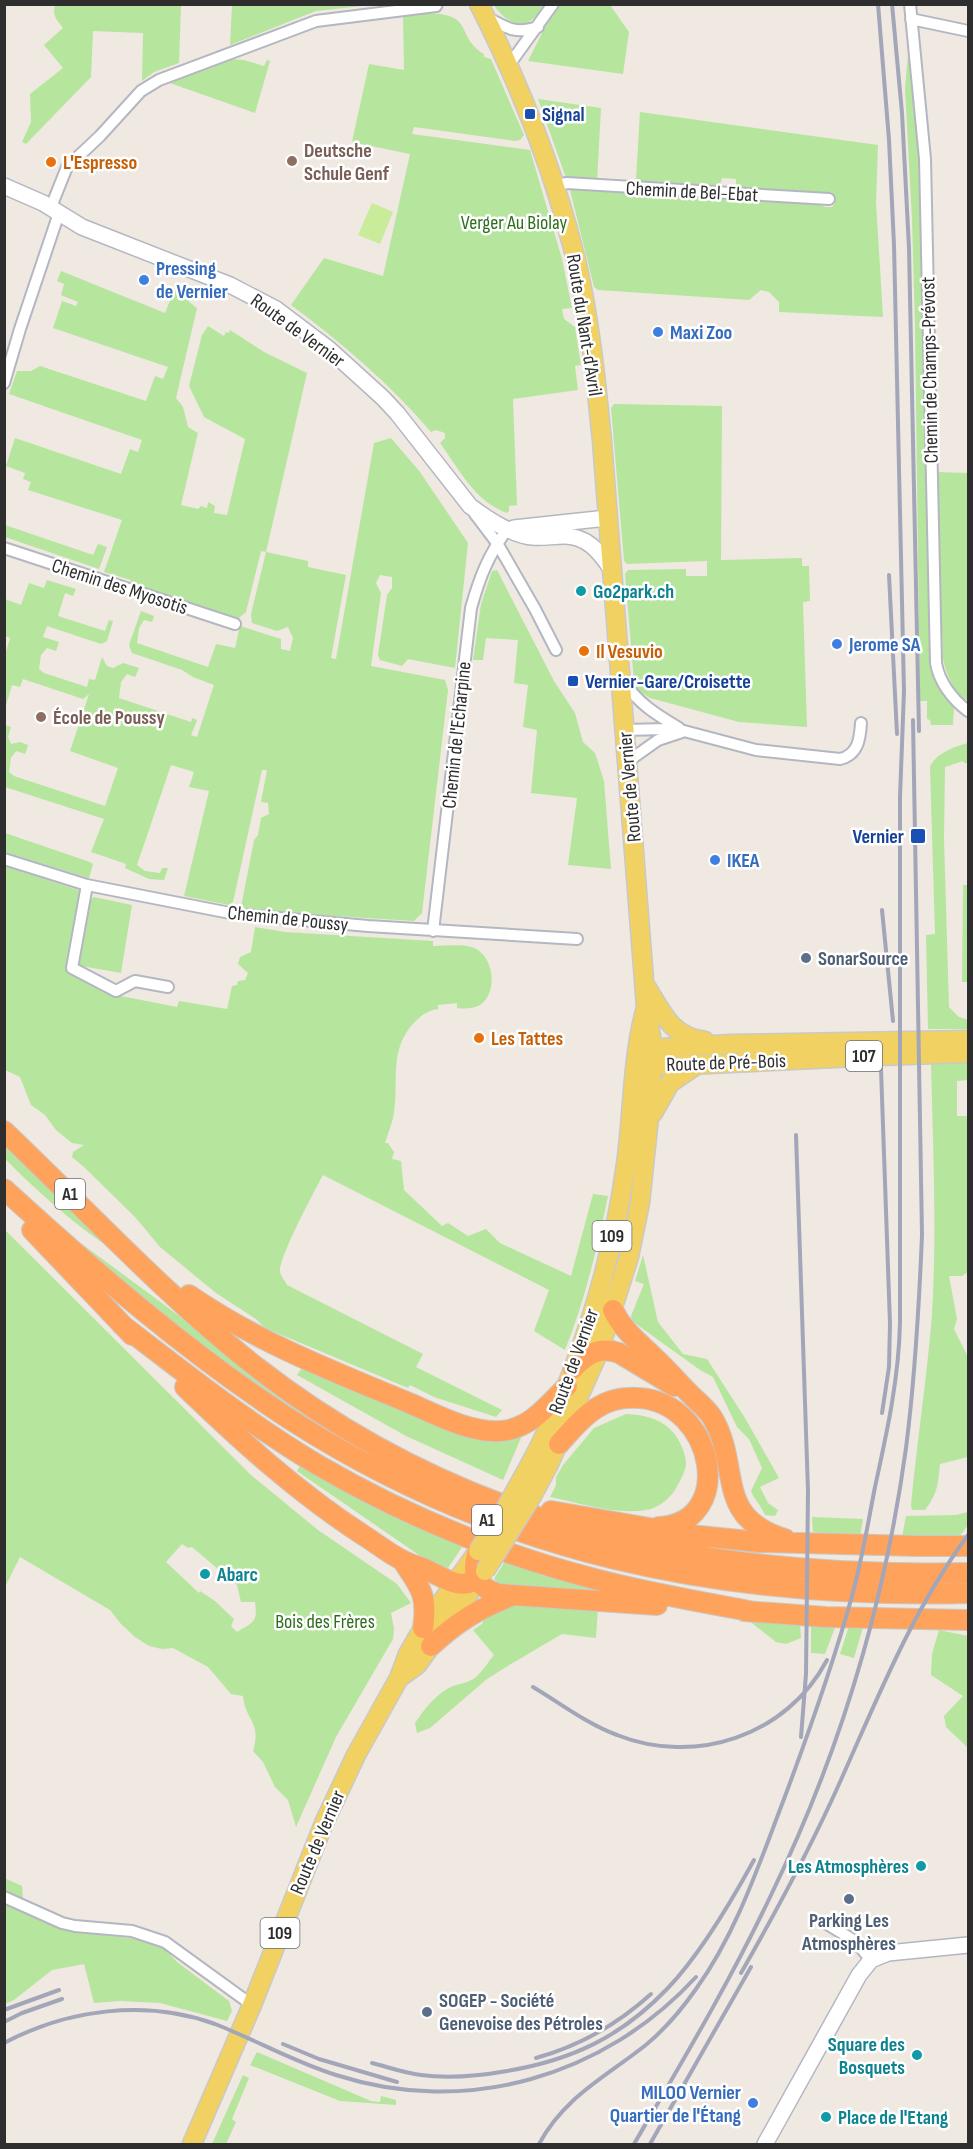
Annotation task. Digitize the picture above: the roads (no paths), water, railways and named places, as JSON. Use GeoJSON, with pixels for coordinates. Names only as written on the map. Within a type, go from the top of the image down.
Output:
{"type":"FeatureCollection","features":[{"type":"Feature","properties":{"kind":"highway","name":"A1"},"geometry":{"type":"LineString","coordinates":[[4,1131],[135,1258],[230,1345],[303,1401],[381,1449],[461,1488],[574,1529],[689,1556],[810,1570],[969,1573]]}},
{"type":"Feature","properties":{"kind":"highway","name":"A1"},"geometry":{"type":"LineString","coordinates":[[4,1189],[123,1295],[239,1385],[344,1452],[453,1506],[568,1548],[685,1575],[809,1590],[969,1593]]}},
{"type":"Feature","properties":{"kind":"highway"},"geometry":{"type":"LineString","coordinates":[[4,1202],[122,1325],[232,1432],[277,1472],[326,1510],[402,1560],[454,1584],[464,1584],[477,1567],[492,1592],[511,1596],[549,1596],[836,1618],[962,1619]]}},
{"type":"Feature","properties":{"kind":"highway"},"geometry":{"type":"LineString","coordinates":[[135,1258],[222,1318],[280,1349],[472,1427],[500,1431],[519,1427],[540,1413],[584,1357],[599,1351],[611,1350],[619,1353],[692,1396]]}},
{"type":"Feature","properties":{"kind":"highway"},"geometry":{"type":"LineString","coordinates":[[613,1310],[631,1336],[656,1358],[708,1412],[720,1435],[731,1488],[741,1510],[757,1527],[796,1542]]}},
{"type":"Feature","properties":{"kind":"highway"},"geometry":{"type":"LineString","coordinates":[[122,1325],[236,1412],[285,1444],[349,1482],[424,1519],[515,1555],[592,1578],[663,1595],[755,1612]]}},
{"type":"Feature","properties":{"kind":"highway"},"geometry":{"type":"LineString","coordinates":[[559,1444],[588,1414],[599,1406],[617,1399],[635,1397],[653,1400],[672,1408],[685,1418],[698,1434],[706,1454],[707,1479],[702,1500],[692,1516],[684,1521],[669,1526],[643,1527]]}},
{"type":"Feature","properties":{"kind":"highway"},"geometry":{"type":"LineString","coordinates":[[461,1488],[557,1512],[690,1535],[747,1541],[881,1546],[969,1546]]}},
{"type":"Feature","properties":{"kind":"highway"},"geometry":{"type":"LineString","coordinates":[[402,1560],[423,1594],[427,1637],[480,1609],[511,1596]]}},
{"type":"Feature","properties":{"kind":"main road","name":"Route du Nant-d'Avril"},"geometry":{"type":"LineString","coordinates":[[482,10],[509,65],[539,138],[555,184],[577,262],[591,340],[598,399],[607,518]]}},
{"type":"Feature","properties":{"kind":"main road","name":"Route de Vernier"},"geometry":{"type":"LineString","coordinates":[[541,1461],[559,1444],[599,1351],[613,1310],[629,1257],[640,1203],[649,1120],[645,984],[607,518]]}},
{"type":"Feature","properties":{"kind":"main road"},"geometry":{"type":"LineString","coordinates":[[645,984],[665,1016],[680,1033],[693,1039],[731,1044]]}},
{"type":"Feature","properties":{"kind":"main road","name":"Route de Pré-Bois"},"geometry":{"type":"LineString","coordinates":[[648,1057],[731,1044],[969,1040]]}},
{"type":"Feature","properties":{"kind":"main road"},"geometry":{"type":"LineString","coordinates":[[649,1120],[670,1083],[697,1065],[711,1050],[731,1044]]}},
{"type":"Feature","properties":{"kind":"main road","name":"Route de Pré-Bois"},"geometry":{"type":"LineString","coordinates":[[648,1057],[668,1066],[969,1053]]}},
{"type":"Feature","properties":{"kind":"main road","name":"Route de Vernier"},"geometry":{"type":"LineString","coordinates":[[541,1461],[606,1263],[648,1057]]}},
{"type":"Feature","properties":{"kind":"main road","name":"109"},"geometry":{"type":"LineString","coordinates":[[477,1567],[532,1496],[541,1461]]}},
{"type":"Feature","properties":{"kind":"main road","name":"Route de Vernier"},"geometry":{"type":"LineString","coordinates":[[192,2145],[252,2005],[328,1814],[363,1740],[399,1678],[408,1654],[427,1637],[477,1567]]}},
{"type":"Feature","properties":{"kind":"main road","name":"Route de Vernier"},"geometry":{"type":"LineString","coordinates":[[427,1637],[454,1584]]}},
{"type":"Feature","properties":{"kind":"street"},"geometry":{"type":"LineString","coordinates":[[4,383],[67,167],[100,136],[141,91],[159,80],[316,21],[437,4]]}},
{"type":"Feature","properties":{"kind":"street"},"geometry":{"type":"LineString","coordinates":[[509,65],[553,4]]}},
{"type":"Feature","properties":{"kind":"street","name":"Chemin de Champs-Prévost"},"geometry":{"type":"LineString","coordinates":[[910,4],[925,159],[936,663],[944,685],[969,711]]}},
{"type":"Feature","properties":{"kind":"street"},"geometry":{"type":"LineString","coordinates":[[482,10],[514,30],[538,27]]}},
{"type":"Feature","properties":{"kind":"street"},"geometry":{"type":"LineString","coordinates":[[911,19],[969,31]]}},
{"type":"Feature","properties":{"kind":"street","name":"Chemin de Bel-Ebat"},"geometry":{"type":"LineString","coordinates":[[555,184],[829,199]]}},
{"type":"Feature","properties":{"kind":"street","name":"Route de Vernier"},"geometry":{"type":"LineString","coordinates":[[4,186],[55,210],[88,229],[231,285],[276,309],[329,349],[383,398],[470,506],[483,516],[530,537],[565,536],[586,540],[600,551],[611,568]]}},
{"type":"Feature","properties":{"kind":"street"},"geometry":{"type":"LineString","coordinates":[[470,506],[497,543],[556,650]]}},
{"type":"Feature","properties":{"kind":"street"},"geometry":{"type":"LineString","coordinates":[[508,528],[607,518]]}},
{"type":"Feature","properties":{"kind":"street","name":"Chemin de l'Echarpine"},"geometry":{"type":"LineString","coordinates":[[433,931],[471,608],[490,553],[508,528]]}},
{"type":"Feature","properties":{"kind":"street","name":"Chemin des Myosotis"},"geometry":{"type":"LineString","coordinates":[[4,548],[236,624]]}},
{"type":"Feature","properties":{"kind":"street"},"geometry":{"type":"LineString","coordinates":[[620,674],[634,696],[647,708],[684,731]]}},
{"type":"Feature","properties":{"kind":"street"},"geometry":{"type":"LineString","coordinates":[[624,730],[684,731],[756,750],[840,759],[850,756],[854,751],[860,739],[861,723]]}},
{"type":"Feature","properties":{"kind":"street"},"geometry":{"type":"LineString","coordinates":[[627,762],[658,740],[684,731]]}},
{"type":"Feature","properties":{"kind":"street","name":"Chemin de Poussy"},"geometry":{"type":"LineString","coordinates":[[4,859],[87,885],[236,914],[433,931],[577,939]]}},
{"type":"Feature","properties":{"kind":"street"},"geometry":{"type":"LineString","coordinates":[[87,885],[72,968],[116,992],[135,981],[168,987]]}},
{"type":"Feature","properties":{"kind":"street"},"geometry":{"type":"LineString","coordinates":[[4,1898],[62,1923],[132,1931],[165,1942],[252,2005]]}},
{"type":"Feature","properties":{"kind":"street"},"geometry":{"type":"LineString","coordinates":[[828,1924],[855,1941],[871,1960]]}},
{"type":"Feature","properties":{"kind":"street"},"geometry":{"type":"LineString","coordinates":[[765,2145],[859,1975],[871,1960],[894,1952],[969,1945]]}},
{"type":"Feature","properties":{"kind":"railway"},"geometry":{"type":"LineString","coordinates":[[539,2144],[549,2127],[574,2100],[647,2044],[673,2018],[711,1967],[735,1921],[756,1873],[793,1774],[845,1622],[862,1555],[892,1405],[900,1322],[900,797],[904,691],[894,245],[889,140],[878,4]]}},
{"type":"Feature","properties":{"kind":"railway"},"geometry":{"type":"LineString","coordinates":[[892,4],[902,113],[909,248],[919,731]]}},
{"type":"Feature","properties":{"kind":"railway"},"geometry":{"type":"LineString","coordinates":[[889,575],[897,734]]}},
{"type":"Feature","properties":{"kind":"railway"},"geometry":{"type":"LineString","coordinates":[[634,2144],[740,1957],[796,1840],[838,1732],[872,1620],[886,1563],[906,1448],[912,1395],[922,1235],[913,720]]}},
{"type":"Feature","properties":{"kind":"railway"},"geometry":{"type":"LineString","coordinates":[[882,910],[893,1021]]}},
{"type":"Feature","properties":{"kind":"railway"},"geometry":{"type":"LineString","coordinates":[[881,1069],[890,1324],[889,1367],[882,1413]]}},
{"type":"Feature","properties":{"kind":"railway"},"geometry":{"type":"LineString","coordinates":[[796,1135],[808,1491],[806,1674],[801,1737]]}},
{"type":"Feature","properties":{"kind":"railway"},"geometry":{"type":"LineString","coordinates":[[741,1973],[817,1830],[913,1624],[968,1535]]}},
{"type":"Feature","properties":{"kind":"railway"},"geometry":{"type":"LineString","coordinates":[[533,1687],[584,1719],[617,1735],[647,1744],[677,1747],[707,1745],[736,1738],[764,1725],[788,1708],[810,1686],[827,1660]]}},
{"type":"Feature","properties":{"kind":"railway"},"geometry":{"type":"LineString","coordinates":[[372,2063],[421,2075],[475,2076],[531,2066],[574,2053],[594,2044],[632,2021],[667,1989],[714,1928],[754,1860]]}},
{"type":"Feature","properties":{"kind":"railway"},"geometry":{"type":"LineString","coordinates":[[650,2144],[751,1967]]}},
{"type":"Feature","properties":{"kind":"railway"},"geometry":{"type":"LineString","coordinates":[[4,2043],[29,2031],[81,2015],[108,2011],[162,2012],[189,2016],[215,2024],[320,2070],[385,2087],[434,2091],[483,2089],[530,2079],[576,2063],[619,2040],[659,2012],[696,1977]]}},
{"type":"Feature","properties":{"kind":"railway"},"geometry":{"type":"LineString","coordinates":[[4,2010],[59,1990]]}},
{"type":"Feature","properties":{"kind":"railway"},"geometry":{"type":"LineString","coordinates":[[536,2058],[597,2033],[625,2015],[651,1994]]}},
{"type":"Feature","properties":{"kind":"railway"},"geometry":{"type":"LineString","coordinates":[[4,2022],[62,1999]]}},
{"type":"Feature","properties":{"kind":"railway"},"geometry":{"type":"LineString","coordinates":[[283,2044],[319,2059],[397,2082]]}},
{"type":"Feature","properties":{"kind":"place","name":"Signal"},"geometry":{"type":"Point","coordinates":[530,114]}},
{"type":"Feature","properties":{"kind":"place","name":"Deutsche Schule Genf"},"geometry":{"type":"Point","coordinates":[292,161]}},
{"type":"Feature","properties":{"kind":"place","name":"L'Espresso"},"geometry":{"type":"Point","coordinates":[51,162]}},
{"type":"Feature","properties":{"kind":"place","name":"Pressing de Vernier"},"geometry":{"type":"Point","coordinates":[144,280]}},
{"type":"Feature","properties":{"kind":"place","name":"Maxi Zoo"},"geometry":{"type":"Point","coordinates":[658,332]}},
{"type":"Feature","properties":{"kind":"place","name":"Go2park.ch"},"geometry":{"type":"Point","coordinates":[581,591]}},
{"type":"Feature","properties":{"kind":"place","name":"Jerome SA"},"geometry":{"type":"Point","coordinates":[837,644]}},
{"type":"Feature","properties":{"kind":"place","name":"Il Vesuvio"},"geometry":{"type":"Point","coordinates":[584,651]}},
{"type":"Feature","properties":{"kind":"place","name":"Vernier-Gare/Croisette"},"geometry":{"type":"Point","coordinates":[573,681]}},
{"type":"Feature","properties":{"kind":"place","name":"École de Poussy"},"geometry":{"type":"Point","coordinates":[41,717]}},
{"type":"Feature","properties":{"kind":"place","name":"Vernier"},"geometry":{"type":"Point","coordinates":[918,836]}},
{"type":"Feature","properties":{"kind":"place","name":"IKEA"},"geometry":{"type":"Point","coordinates":[715,860]}},
{"type":"Feature","properties":{"kind":"place","name":"SonarSource"},"geometry":{"type":"Point","coordinates":[806,958]}},
{"type":"Feature","properties":{"kind":"place","name":"Les Tattes"},"geometry":{"type":"Point","coordinates":[479,1038]}},
{"type":"Feature","properties":{"kind":"place","name":"Abarc"},"geometry":{"type":"Point","coordinates":[205,1574]}},
{"type":"Feature","properties":{"kind":"place","name":"Les Atmosphères"},"geometry":{"type":"Point","coordinates":[921,1866]}},
{"type":"Feature","properties":{"kind":"place","name":"Parking Les Atmosphères"},"geometry":{"type":"Point","coordinates":[849,1899]}},
{"type":"Feature","properties":{"kind":"place","name":"SOGEP - Société Genevoise des Pétroles"},"geometry":{"type":"Point","coordinates":[427,2012]}},
{"type":"Feature","properties":{"kind":"place","name":"Square des Bosquets"},"geometry":{"type":"Point","coordinates":[917,2055]}},
{"type":"Feature","properties":{"kind":"place","name":"MILOO Vernier Quartier de l'Étang"},"geometry":{"type":"Point","coordinates":[753,2103]}},
{"type":"Feature","properties":{"kind":"place","name":"Place de l'Etang"},"geometry":{"type":"Point","coordinates":[826,2117]}},
{"type":"Feature","properties":{"kind":"park label","name":"Verger Au Biolay"},"geometry":{"type":"Point","coordinates":[514,222]}},
{"type":"Feature","properties":{"kind":"park label","name":"Bois des Frères"},"geometry":{"type":"Point","coordinates":[325,1621]}}]}
